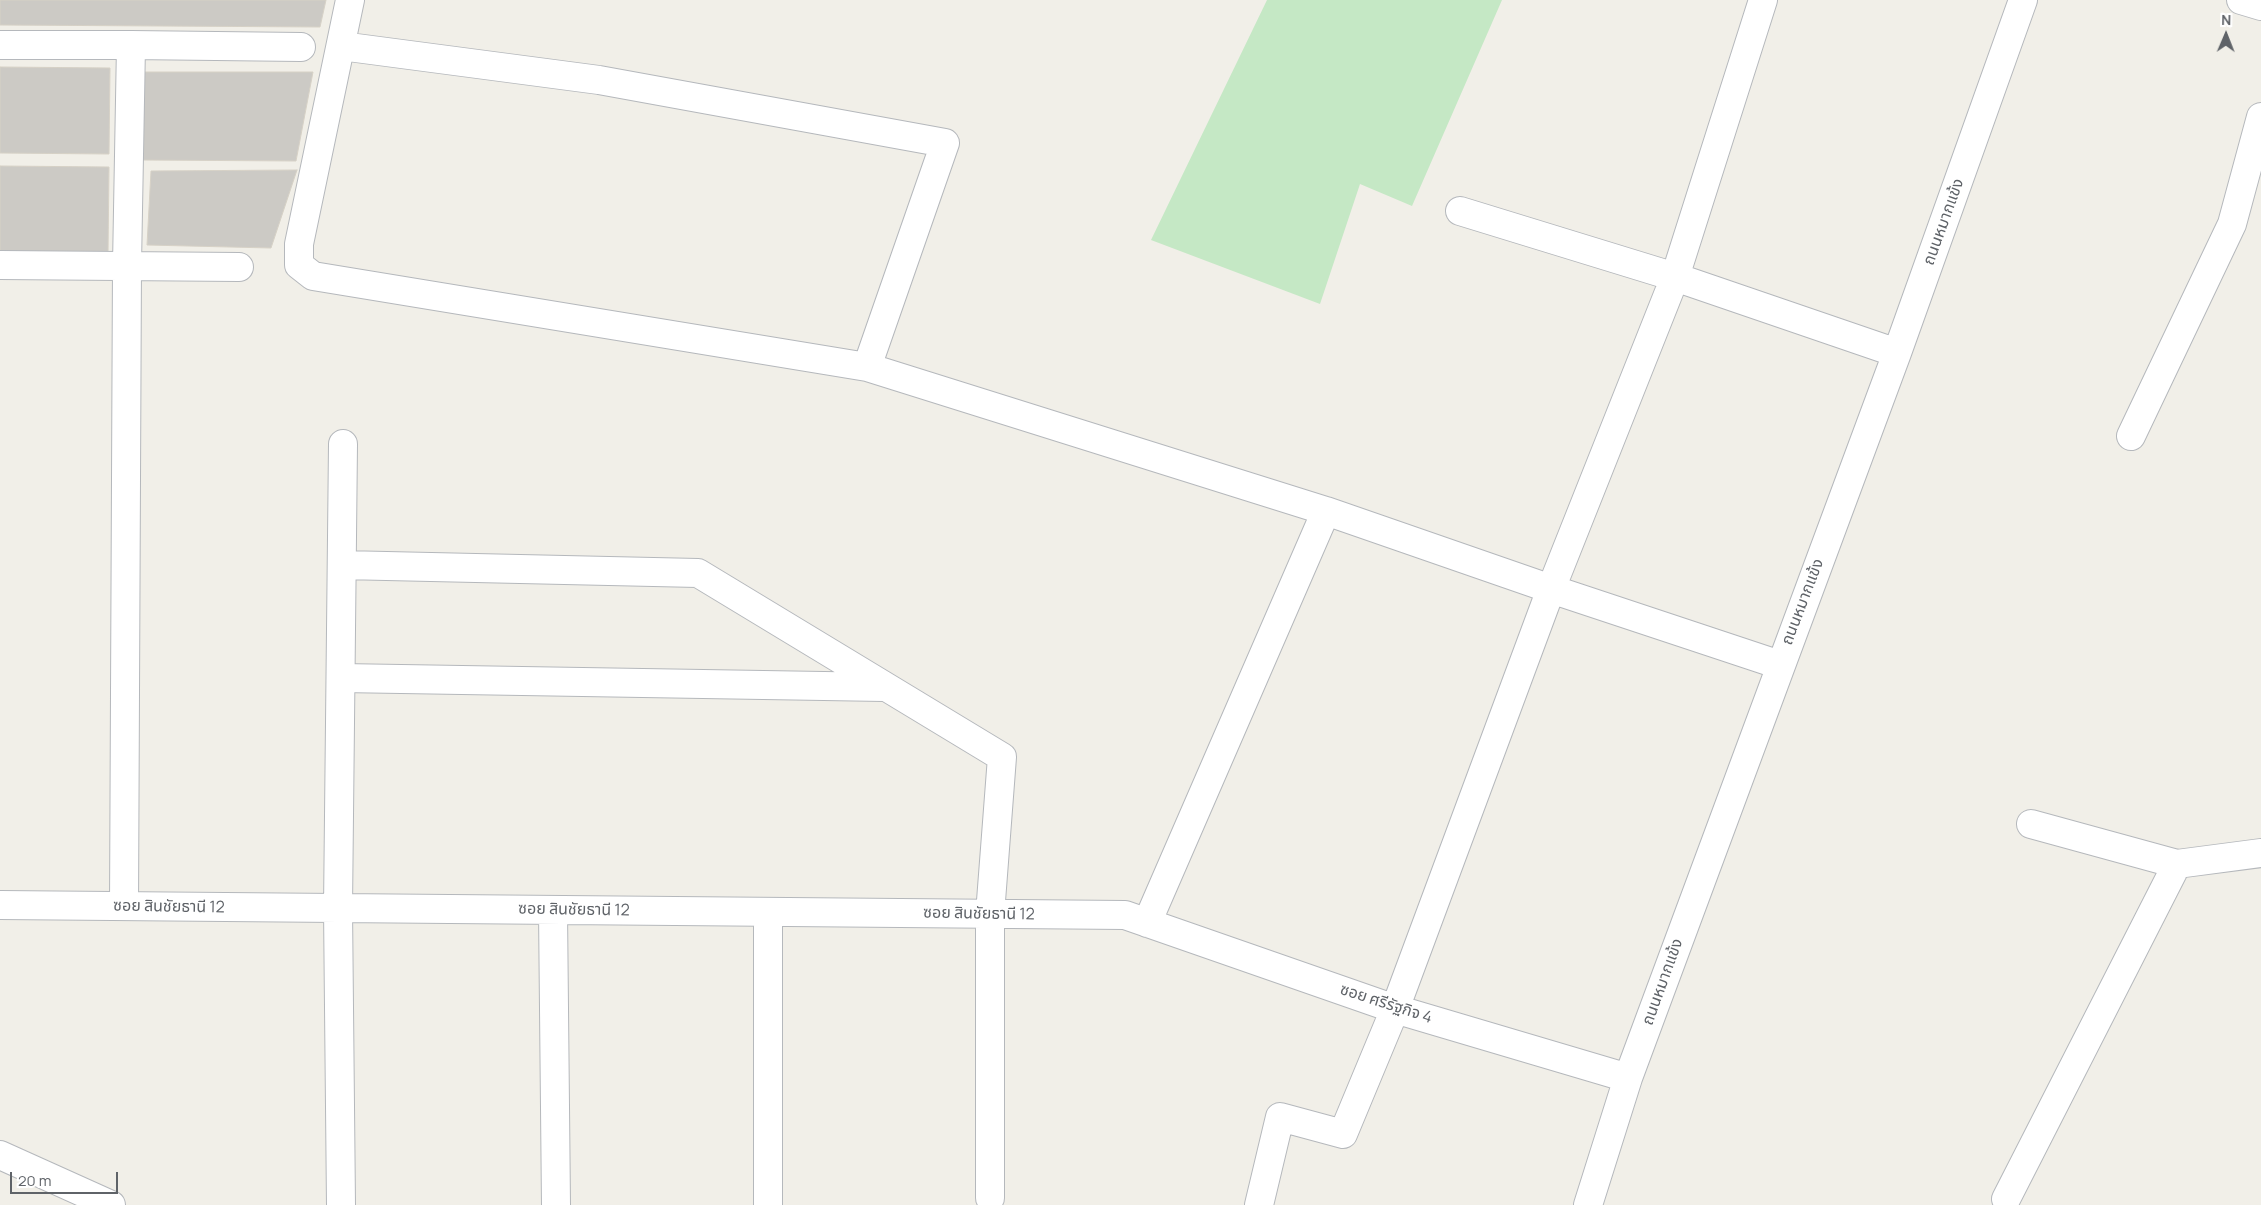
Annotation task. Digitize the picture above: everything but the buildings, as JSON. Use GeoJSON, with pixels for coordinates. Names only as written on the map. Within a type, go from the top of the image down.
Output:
{"type":"FeatureCollection","features":[{"type":"Feature","properties":{"kind":"street"},"geometry":{"type":"LineString","coordinates":[[350,0],[300,244],[299,265],[313,276],[867,367],[1326,511],[1551,590],[1780,665]]}},
{"type":"Feature","properties":{"kind":"street"},"geometry":{"type":"LineString","coordinates":[[1259,1205],[1280,1117],[1343,1134],[1395,1009],[1551,590],[1675,277],[1763,0]]}},
{"type":"Feature","properties":{"kind":"street","name":"ถนนหมากแข้ง"},"geometry":{"type":"LineString","coordinates":[[1588,1205],[1628,1078],[1897,352],[2023,0]]}},
{"type":"Feature","properties":{"kind":"street"},"geometry":{"type":"LineString","coordinates":[[2241,0],[2261,6]]}},
{"type":"Feature","properties":{"kind":"street"},"geometry":{"type":"LineString","coordinates":[[124,906],[127,265],[131,45]]}},
{"type":"Feature","properties":{"kind":"street"},"geometry":{"type":"LineString","coordinates":[[0,46],[301,47]]}},
{"type":"Feature","properties":{"kind":"street"},"geometry":{"type":"LineString","coordinates":[[341,46],[599,80],[945,143],[867,367]]}},
{"type":"Feature","properties":{"kind":"street"},"geometry":{"type":"LineString","coordinates":[[2131,436],[2232,224],[2261,116]]}},
{"type":"Feature","properties":{"kind":"street"},"geometry":{"type":"LineString","coordinates":[[1460,211],[1675,277],[1897,352]]}},
{"type":"Feature","properties":{"kind":"street"},"geometry":{"type":"LineString","coordinates":[[0,266],[127,265],[239,267]]}},
{"type":"Feature","properties":{"kind":"street"},"geometry":{"type":"LineString","coordinates":[[341,1205],[338,908],[343,444]]}},
{"type":"Feature","properties":{"kind":"street"},"geometry":{"type":"LineString","coordinates":[[1147,923],[1326,511]]}},
{"type":"Feature","properties":{"kind":"street"},"geometry":{"type":"LineString","coordinates":[[342,565],[698,573],[1002,757],[990,914],[990,1198]]}},
{"type":"Feature","properties":{"kind":"street"},"geometry":{"type":"LineString","coordinates":[[341,678],[885,687]]}},
{"type":"Feature","properties":{"kind":"street"},"geometry":{"type":"LineString","coordinates":[[2031,824],[2177,864],[2261,854]]}},
{"type":"Feature","properties":{"kind":"street"},"geometry":{"type":"LineString","coordinates":[[2006,1199],[2177,864]]}},
{"type":"Feature","properties":{"kind":"street","name":"ซอย สินชัยธานี 12"},"geometry":{"type":"LineString","coordinates":[[0,905],[1125,915],[1147,923]]}},
{"type":"Feature","properties":{"kind":"street"},"geometry":{"type":"LineString","coordinates":[[552,910],[556,1205]]}},
{"type":"Feature","properties":{"kind":"street"},"geometry":{"type":"LineString","coordinates":[[768,912],[768,1205]]}},
{"type":"Feature","properties":{"kind":"street","name":"ซอย ศรีรัฐกิจ 4"},"geometry":{"type":"LineString","coordinates":[[1147,923],[1395,1009],[1628,1078]]}},
{"type":"Feature","properties":{"kind":"street"},"geometry":{"type":"LineString","coordinates":[[0,1155],[111,1205]]}},
{"type":"Feature","properties":{"kind":"green space"},"geometry":{"type":"Polygon","coordinates":[[[1267,0],[1502,0],[1412,206],[1360,184],[1320,304],[1151,240],[1267,0]]]}}]}
